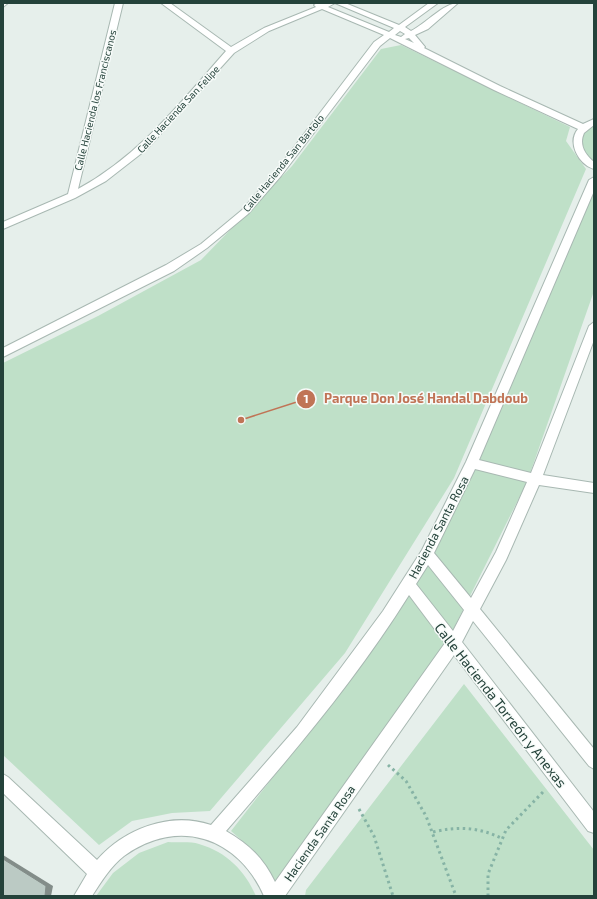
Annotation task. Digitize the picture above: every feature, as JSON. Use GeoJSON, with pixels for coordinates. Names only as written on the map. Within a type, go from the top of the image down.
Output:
{"type":"FeatureCollection","features":[{"type":"Feature","properties":{"kind":"street","name":"Calle Hacienda los Franciscanos"},"geometry":{"type":"LineString","coordinates":[[72,196],[119,3]]}},
{"type":"Feature","properties":{"kind":"street"},"geometry":{"type":"LineString","coordinates":[[165,3],[231,51]]}},
{"type":"Feature","properties":{"kind":"street","name":"Calle Hacienda San Felipe"},"geometry":{"type":"LineString","coordinates":[[3,226],[72,196],[103,179],[144,147],[231,51],[253,36],[318,5],[331,3]]}},
{"type":"Feature","properties":{"kind":"street"},"geometry":{"type":"LineString","coordinates":[[339,3],[401,28],[411,35],[425,51]]}},
{"type":"Feature","properties":{"kind":"street","name":"Calle Hacienda San Bartolo"},"geometry":{"type":"LineString","coordinates":[[3,354],[170,268],[210,241],[245,212],[278,174],[376,44],[401,28],[434,3]]}},
{"type":"Feature","properties":{"kind":"street"},"geometry":{"type":"LineString","coordinates":[[376,44],[411,35],[425,27],[454,3]]}},
{"type":"Feature","properties":{"kind":"street"},"geometry":{"type":"LineString","coordinates":[[318,5],[425,51],[491,85],[584,128]]}},
{"type":"Feature","properties":{"kind":"street"},"geometry":{"type":"LineString","coordinates":[[594,122],[584,128],[579,133],[576,140],[577,148],[582,156],[594,166]]}},
{"type":"Feature","properties":{"kind":"street","name":"Hacienda Santa Rosa"},"geometry":{"type":"LineString","coordinates":[[214,833],[302,732],[388,616],[427,554],[472,463],[594,180]]}},
{"type":"Feature","properties":{"kind":"street","name":"Hacienda Santa Rosa"},"geometry":{"type":"LineString","coordinates":[[274,896],[453,644],[472,611],[501,556],[535,479],[594,326]]}},
{"type":"Feature","properties":{"kind":"street"},"geometry":{"type":"LineString","coordinates":[[472,463],[535,479],[594,488]]}},
{"type":"Feature","properties":{"kind":"street"},"geometry":{"type":"LineString","coordinates":[[427,554],[594,761]]}},
{"type":"Feature","properties":{"kind":"street","name":"Calle Hacienda Torreón y Anexas"},"geometry":{"type":"LineString","coordinates":[[408,584],[594,825]]}},
{"type":"Feature","properties":{"kind":"street"},"geometry":{"type":"LineString","coordinates":[[3,782],[97,872]]}},
{"type":"Feature","properties":{"kind":"street"},"geometry":{"type":"LineString","coordinates":[[82,896],[97,872],[118,851],[141,837],[166,828],[191,827],[214,833],[233,843],[250,857],[274,896]]}},
{"type":"Feature","properties":{"kind":"path"},"geometry":{"type":"LineString","coordinates":[[376,754],[406,781],[433,832],[456,896]]}},
{"type":"Feature","properties":{"kind":"path"},"geometry":{"type":"LineString","coordinates":[[488,896],[488,874],[506,830],[557,778]]}},
{"type":"Feature","properties":{"kind":"path"},"geometry":{"type":"LineString","coordinates":[[350,791],[374,836],[393,896]]}},
{"type":"Feature","properties":{"kind":"path"},"geometry":{"type":"LineString","coordinates":[[433,832],[449,828],[478,829],[488,830],[503,838]]}},
{"type":"Feature","properties":{"kind":"green space"},"geometry":{"type":"Polygon","coordinates":[[[401,45],[570,127],[566,141],[586,169],[454,478],[345,653],[210,811],[172,813],[132,821],[99,845],[3,755],[3,363],[98,316],[201,260],[292,166],[381,49],[401,45]]]}},
{"type":"Feature","properties":{"kind":"green space"},"geometry":{"type":"Polygon","coordinates":[[[594,126],[594,163],[582,148],[581,139],[587,130],[594,126]]]}},
{"type":"Feature","properties":{"kind":"green space"},"geometry":{"type":"Polygon","coordinates":[[[594,188],[594,291],[527,482],[445,646],[273,884],[254,851],[231,831],[306,735],[407,598],[434,552],[475,470],[594,188]]]}},
{"type":"Feature","properties":{"kind":"green space"},"geometry":{"type":"Polygon","coordinates":[[[464,684],[594,850],[594,896],[305,896],[306,890],[464,684]]]}},
{"type":"Feature","properties":{"kind":"green space"},"geometry":{"type":"Polygon","coordinates":[[[168,842],[195,843],[218,852],[226,857],[241,871],[252,887],[256,896],[96,896],[113,873],[139,853],[168,842]]]}},
{"type":"Feature","properties":{"kind":"building"},"geometry":{"type":"Polygon","coordinates":[[[3,859],[46,886],[45,896],[3,896],[3,859]]]}},
{"type":"Feature","properties":{"kind":"place","name":"Parque Don José Handal Dabdoub"},"geometry":{"type":"Point","coordinates":[241,420]}}]}
